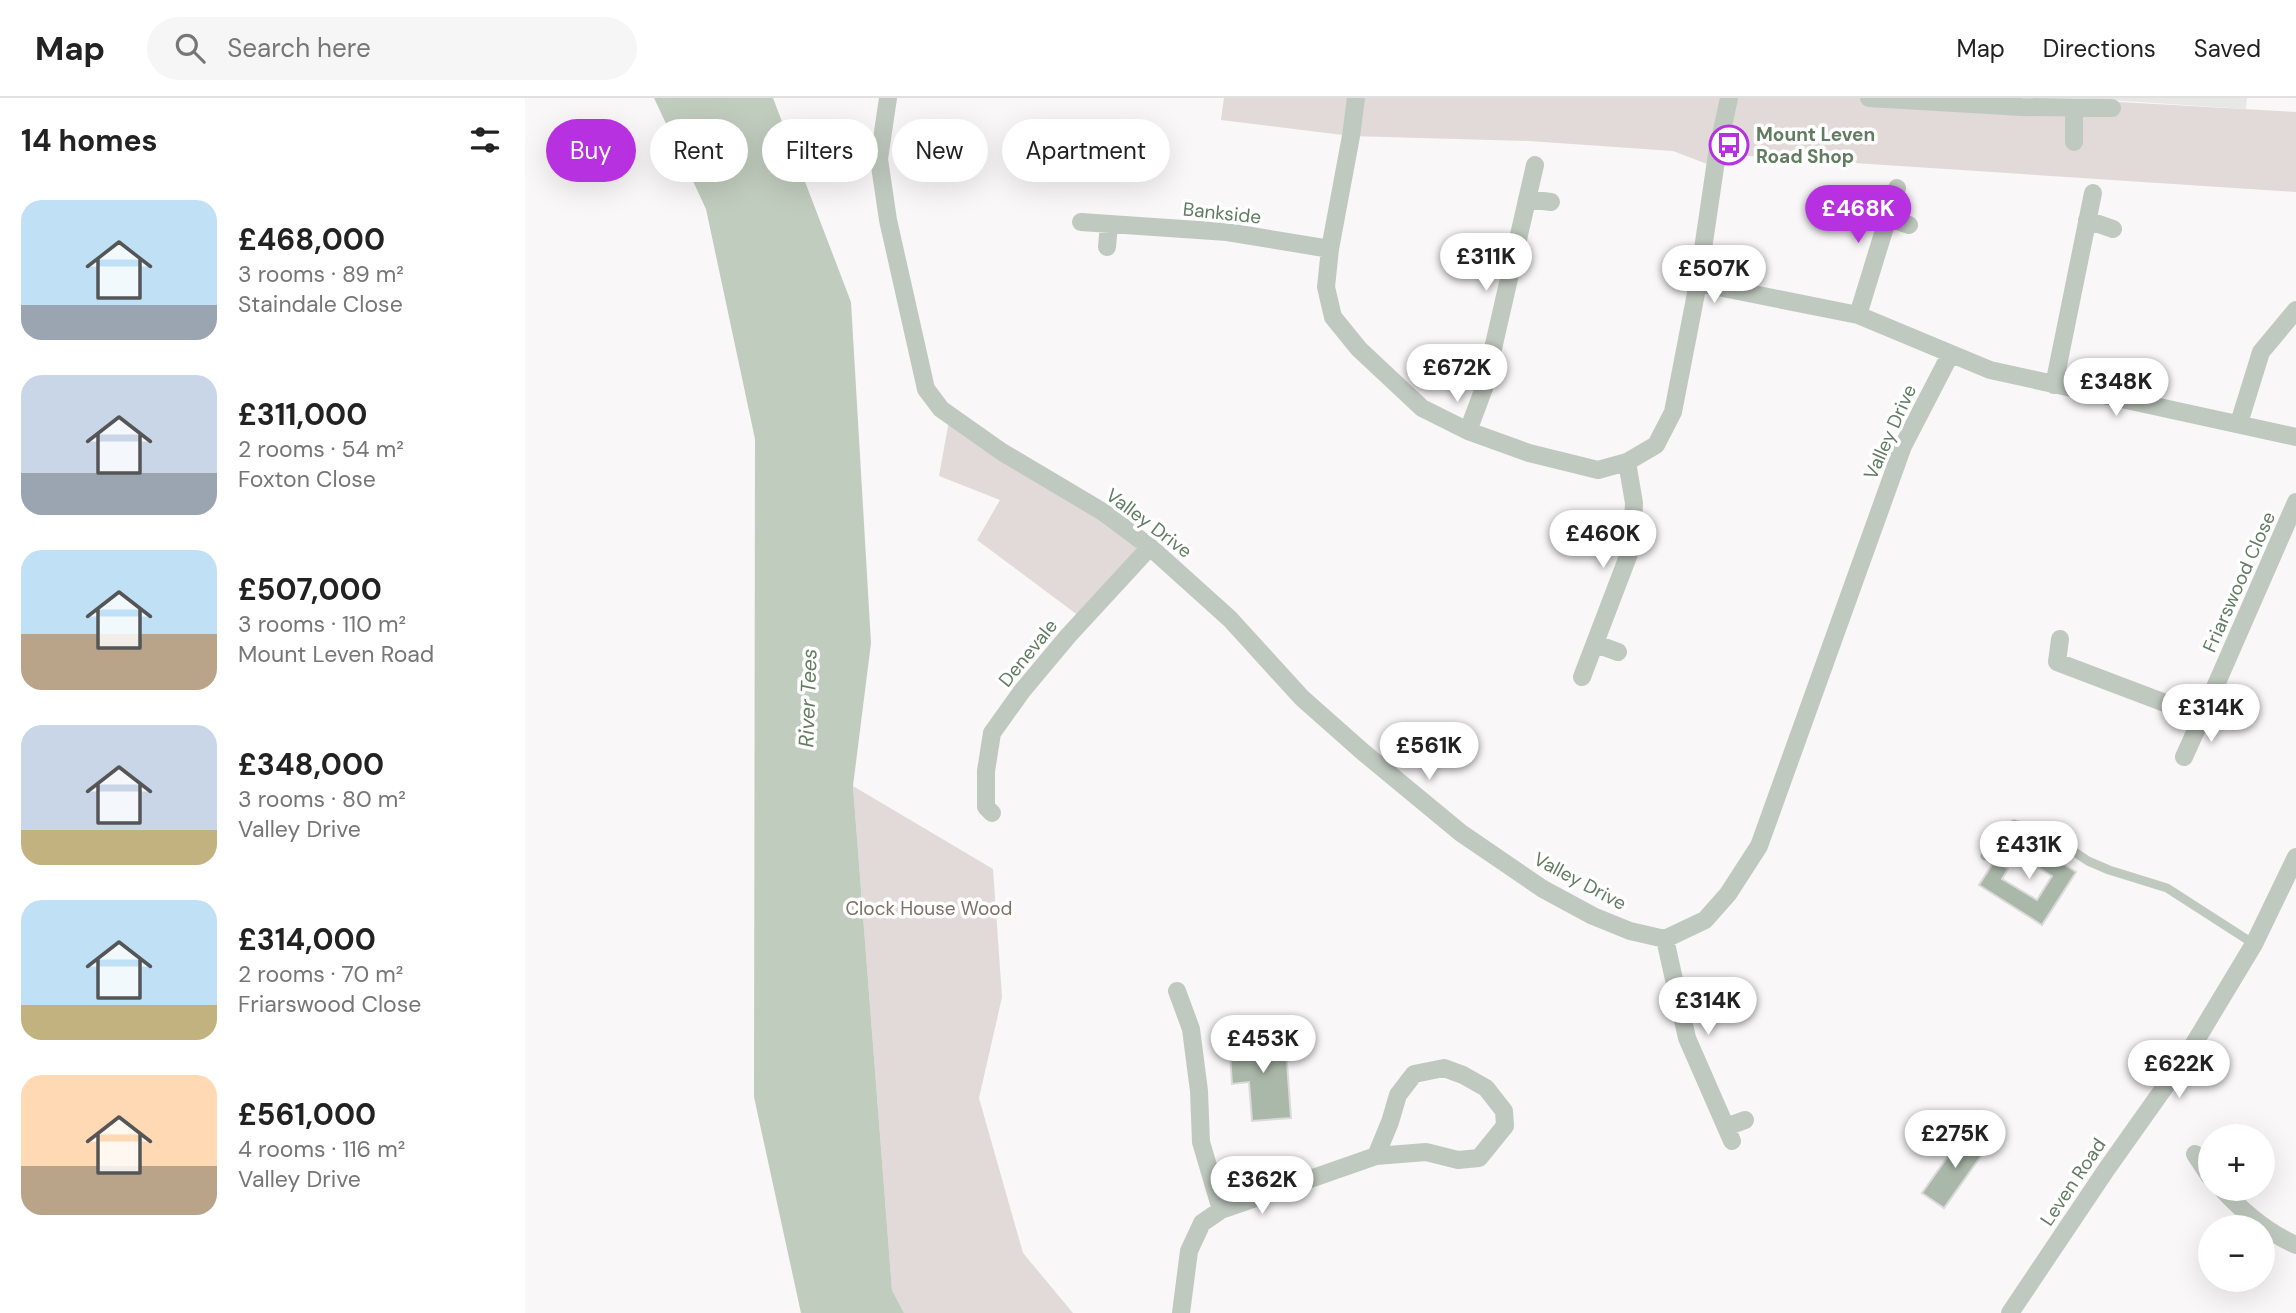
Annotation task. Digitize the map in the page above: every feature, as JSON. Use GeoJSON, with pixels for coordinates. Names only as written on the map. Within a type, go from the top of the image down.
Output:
{"type":"FeatureCollection","features":[{"type":"Feature","properties":{"kind":"street","name":"Valley Drive"},"geometry":{"type":"LineString","coordinates":[[888,98],[879,159],[888,220],[926,389],[941,409],[1002,452],[1103,512],[1150,547],[1230,619],[1302,698],[1461,833],[1543,889],[1593,916],[1630,931],[1665,939],[1705,920],[1728,894],[1759,846],[1903,446],[1950,355]]}},
{"type":"Feature","properties":{"kind":"street"},"geometry":{"type":"LineString","coordinates":[[1356,98],[1326,287],[1333,317],[1359,349],[1422,408],[1468,431],[1529,453],[1598,470],[1627,463],[1656,445],[1672,412],[1698,283],[1717,154],[1729,98]]}},
{"type":"Feature","properties":{"kind":"street"},"geometry":{"type":"LineString","coordinates":[[1869,98],[2112,108]]}},
{"type":"Feature","properties":{"kind":"street"},"geometry":{"type":"LineString","coordinates":[[2074,108],[2074,142]]}},
{"type":"Feature","properties":{"kind":"street"},"geometry":{"type":"LineString","coordinates":[[1468,431],[1484,388],[1535,165]]}},
{"type":"Feature","properties":{"kind":"street"},"geometry":{"type":"LineString","coordinates":[[1858,315],[1897,188]]}},
{"type":"Feature","properties":{"kind":"street"},"geometry":{"type":"LineString","coordinates":[[2054,385],[2092,193]]}},
{"type":"Feature","properties":{"kind":"street"},"geometry":{"type":"LineString","coordinates":[[1527,199],[1551,202]]}},
{"type":"Feature","properties":{"kind":"street"},"geometry":{"type":"LineString","coordinates":[[1886,217],[1909,225]]}},
{"type":"Feature","properties":{"kind":"street"},"geometry":{"type":"LineString","coordinates":[[2087,220],[2113,229]]}},
{"type":"Feature","properties":{"kind":"street","name":"Bankside"},"geometry":{"type":"LineString","coordinates":[[1081,222],[1227,232],[1330,249]]}},
{"type":"Feature","properties":{"kind":"street"},"geometry":{"type":"LineString","coordinates":[[1107,247],[1108,225]]}},
{"type":"Feature","properties":{"kind":"street"},"geometry":{"type":"LineString","coordinates":[[1698,283],[1858,315],[1990,370],[2296,437]]}},
{"type":"Feature","properties":{"kind":"street"},"geometry":{"type":"LineString","coordinates":[[2239,423],[2261,352],[2296,310]]}},
{"type":"Feature","properties":{"kind":"street"},"geometry":{"type":"LineString","coordinates":[[1582,677],[1632,546],[1634,503],[1627,463]]}},
{"type":"Feature","properties":{"kind":"street","name":"Friarswood Close"},"geometry":{"type":"LineString","coordinates":[[2185,757],[2296,502]]}},
{"type":"Feature","properties":{"kind":"street","name":"Denevale"},"geometry":{"type":"LineString","coordinates":[[994,809],[986,771],[992,733],[1022,691],[1068,636],[1150,547]]}},
{"type":"Feature","properties":{"kind":"street"},"geometry":{"type":"LineString","coordinates":[[2060,639],[2057,662],[2202,717]]}},
{"type":"Feature","properties":{"kind":"street"},"geometry":{"type":"LineString","coordinates":[[1596,644],[1618,652]]}},
{"type":"Feature","properties":{"kind":"street","name":"Leven Road"},"geometry":{"type":"LineString","coordinates":[[2010,1313],[2186,1056],[2254,944],[2296,857]]}},
{"type":"Feature","properties":{"kind":"street"},"geometry":{"type":"LineString","coordinates":[[1665,939],[1687,1038],[1729,1134],[1745,1120]]}},
{"type":"Feature","properties":{"kind":"street"},"geometry":{"type":"LineString","coordinates":[[1174,998],[1191,1029],[1199,1091],[1201,1142],[1221,1210]]}},
{"type":"Feature","properties":{"kind":"street"},"geometry":{"type":"LineString","coordinates":[[1181,1313],[1189,1251],[1202,1223],[1221,1210],[1376,1156],[1426,1152],[1458,1160],[1479,1158],[1506,1126],[1504,1111],[1486,1088],[1463,1075],[1444,1068],[1414,1074],[1398,1095],[1376,1156]]}},
{"type":"Feature","properties":{"kind":"street"},"geometry":{"type":"LineString","coordinates":[[2233,1201],[2246,1215],[2280,1238],[2296,1245]]}},
{"type":"Feature","properties":{"kind":"lane"},"geometry":{"type":"LineString","coordinates":[[1985,856],[1993,841],[2014,824],[2045,832],[2088,861],[2167,888],[2254,944]]}},
{"type":"Feature","properties":{"kind":"shaded area"},"geometry":{"type":"Polygon","coordinates":[[[2077,98],[2247,98],[2246,109],[2077,98]]]}},
{"type":"Feature","properties":{"kind":"green space"},"geometry":{"type":"Polygon","coordinates":[[[1224,98],[1879,98],[2112,108],[2119,102],[2296,112],[2296,192],[1718,154],[1715,167],[1673,151],[1529,141],[1351,136],[1221,120],[1224,98]]]}},
{"type":"Feature","properties":{"kind":"green space"},"geometry":{"type":"Polygon","coordinates":[[[950,415],[1150,547],[1083,619],[977,540],[1000,500],[939,476],[950,415]]]}},
{"type":"Feature","properties":{"kind":"green space","name":"Clock House Wood"},"geometry":{"type":"Polygon","coordinates":[[[853,786],[993,869],[1002,997],[979,1098],[1023,1253],[1073,1313],[904,1313],[892,1290],[853,786]]]}},
{"type":"Feature","properties":{"kind":"water","name":"River Tees"},"geometry":{"type":"Polygon","coordinates":[[[654,98],[773,98],[781,119],[762,119],[762,182],[805,182],[851,302],[871,643],[853,786],[892,1290],[904,1313],[801,1313],[754,1097],[755,439],[706,209],[693,182],[748,182],[748,119],[664,119],[654,98]]]}},
{"type":"Feature","properties":{"kind":"building"},"geometry":{"type":"Polygon","coordinates":[[[2013,832],[2076,872],[2042,925],[1979,885],[1995,860],[2008,869],[2002,879],[2037,900],[2052,876],[2004,846],[2013,832]]]}},
{"type":"Feature","properties":{"kind":"building"},"geometry":{"type":"Polygon","coordinates":[[[1285,1035],[1291,1118],[1252,1121],[1249,1082],[1232,1084],[1229,1039],[1285,1035]]]}},
{"type":"Feature","properties":{"kind":"building"},"geometry":{"type":"Polygon","coordinates":[[[1966,1131],[1988,1146],[1944,1208],[1922,1193],[1966,1131]]]}},
{"type":"Feature","properties":{"kind":"place","name":"Mount Leven Road Shop"},"geometry":{"type":"Point","coordinates":[1729,145]}}]}
